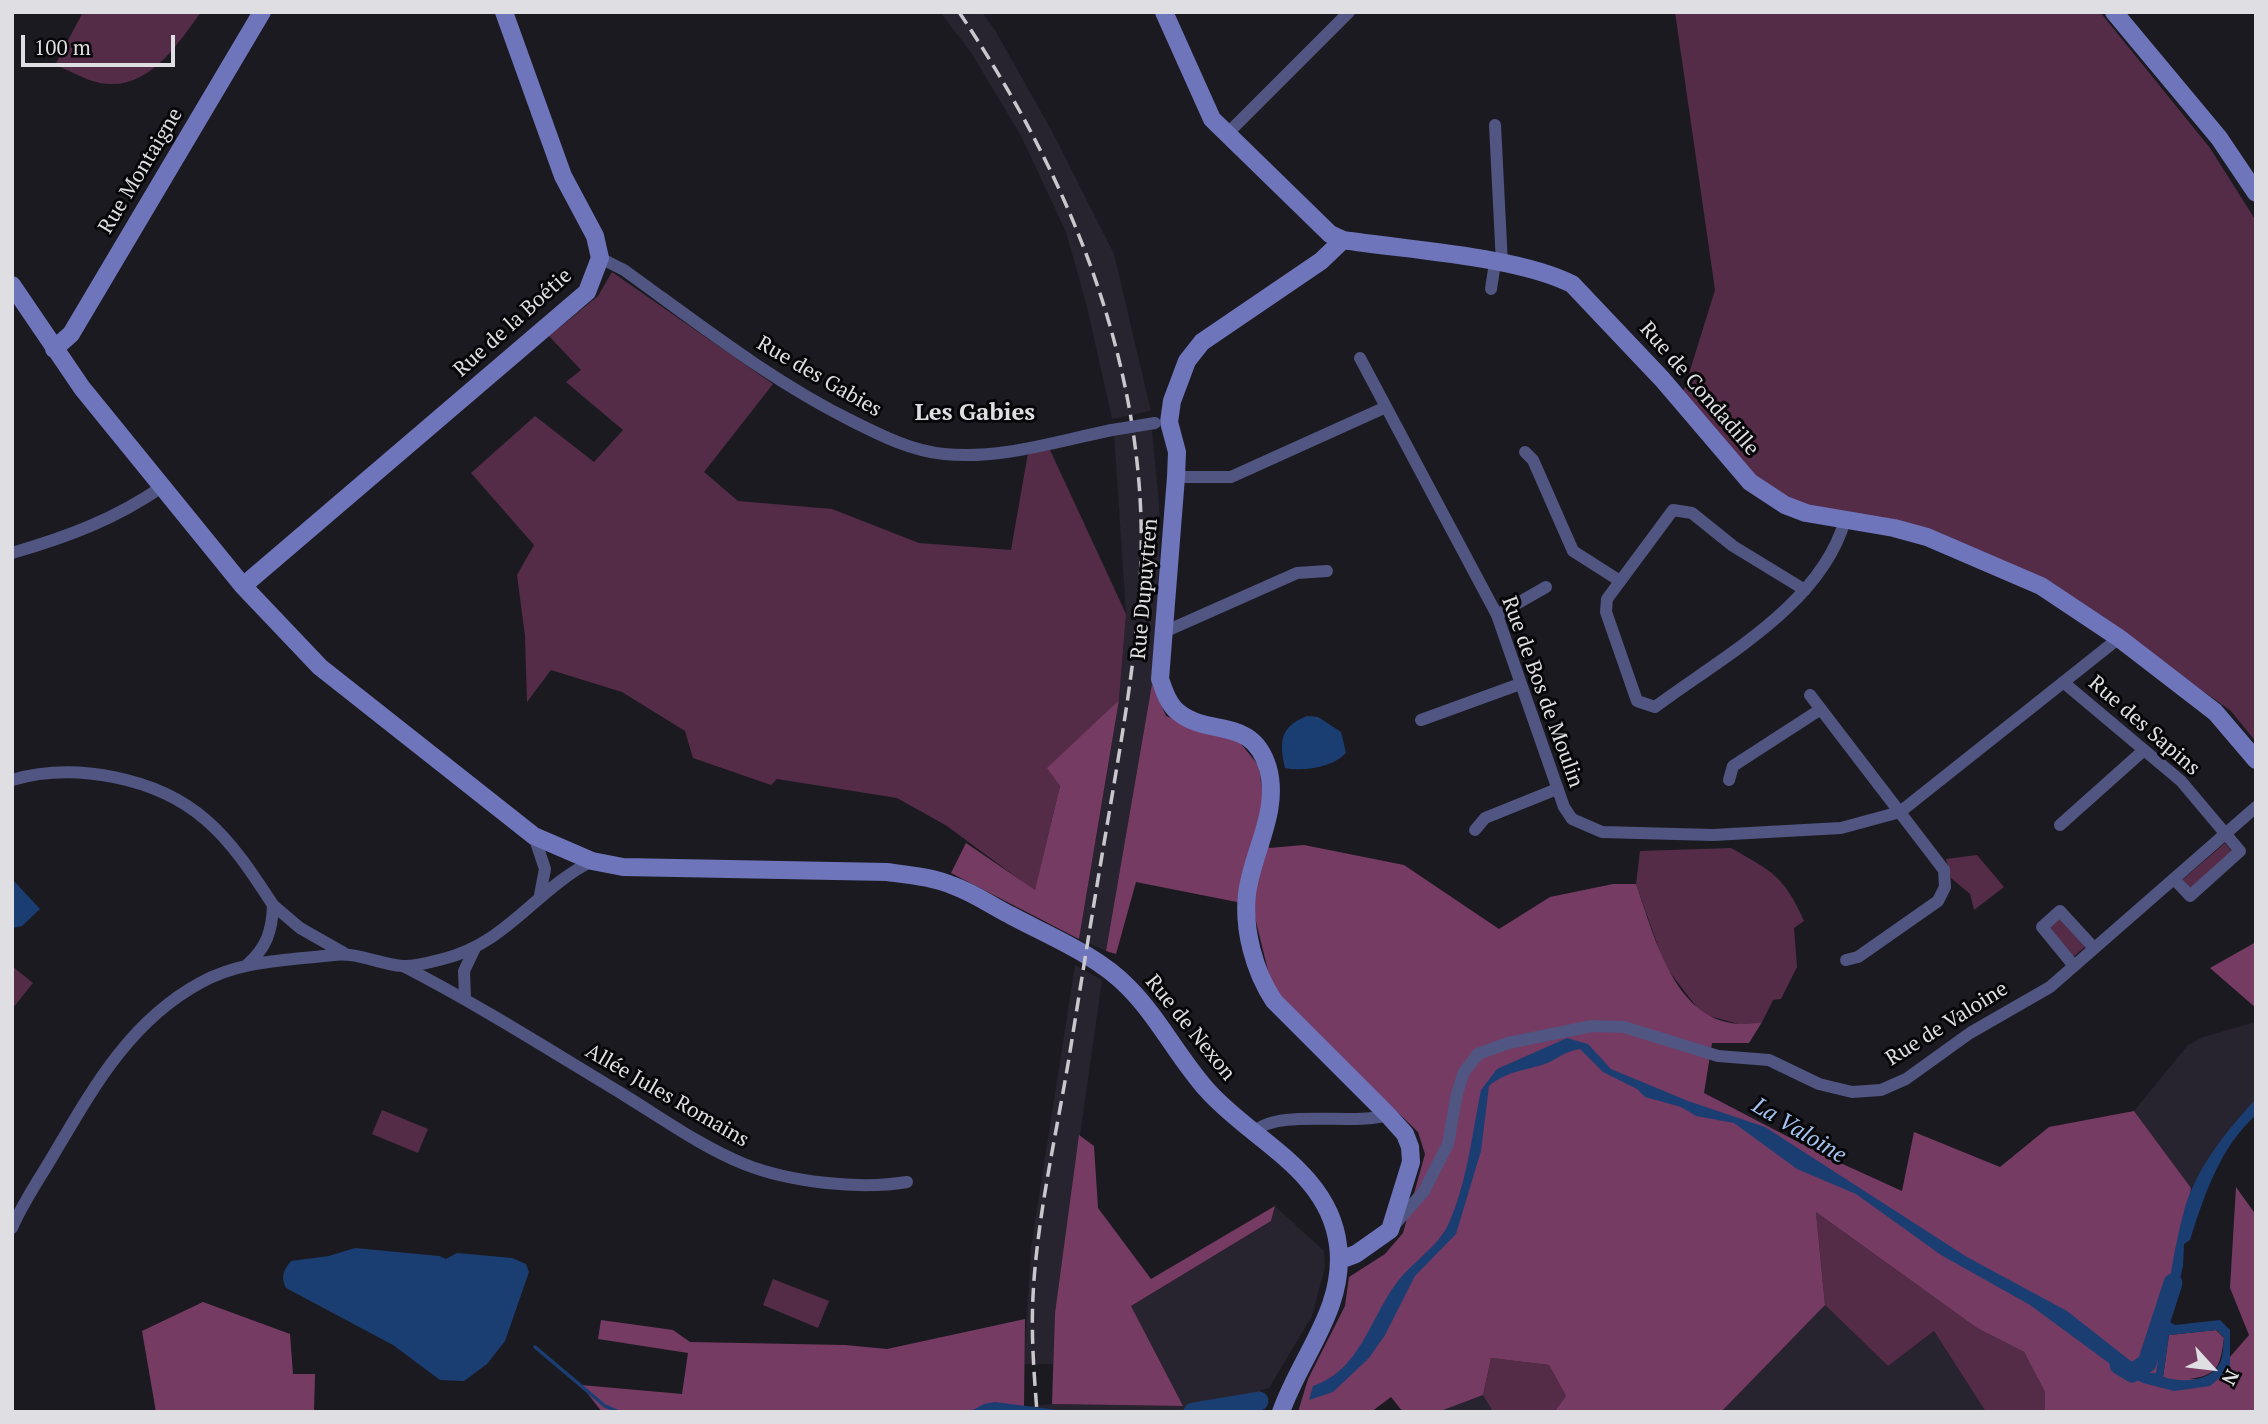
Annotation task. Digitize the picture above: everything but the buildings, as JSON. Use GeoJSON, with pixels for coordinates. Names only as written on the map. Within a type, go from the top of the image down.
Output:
{"type":"FeatureCollection","features":[{"type":"Feature","properties":{"kind":"street","name":"Rue Montaigne"},"geometry":{"type":"LineString","coordinates":[[54,349],[71,334],[262,12]]}},
{"type":"Feature","properties":{"kind":"street"},"geometry":{"type":"LineString","coordinates":[[504,12],[562,176],[595,236],[600,258]]}},
{"type":"Feature","properties":{"kind":"street","name":"Rue de Condadille"},"geometry":{"type":"LineString","coordinates":[[1164,12],[1196,90],[1212,119],[1319,227],[1343,240],[1499,263],[1554,275],[1572,284],[1640,353],[1750,482],[1785,505],[1806,513],[1927,537],[2003,567],[2061,598],[2119,638],[2215,712],[2256,760]]}},
{"type":"Feature","properties":{"kind":"street"},"geometry":{"type":"LineString","coordinates":[[1226,135],[1349,12]]}},
{"type":"Feature","properties":{"kind":"street"},"geometry":{"type":"LineString","coordinates":[[2114,12],[2219,138],[2256,193]]}},
{"type":"Feature","properties":{"kind":"street"},"geometry":{"type":"LineString","coordinates":[[1491,289],[1499,263],[1495,125]]}},
{"type":"Feature","properties":{"kind":"street","name":"Rue Dupuytren"},"geometry":{"type":"LineString","coordinates":[[1343,240],[1321,261],[1202,342],[1187,361],[1177,382],[1162,422],[1177,452],[1160,679],[1177,712],[1196,722],[1246,735],[1258,747],[1268,769],[1268,819],[1247,892],[1252,953],[1263,985],[1274,1001],[1405,1134],[1411,1161],[1390,1230]]}},
{"type":"Feature","properties":{"kind":"street","name":"Rue des Gabies"},"geometry":{"type":"LineString","coordinates":[[600,258],[624,270],[778,381],[873,431],[912,447],[941,454],[992,454],[1162,422]]}},
{"type":"Feature","properties":{"kind":"street","name":"Rue de la Boétie"},"geometry":{"type":"LineString","coordinates":[[243,586],[587,292],[600,258]]}},
{"type":"Feature","properties":{"kind":"street","name":"Rue de Nexon"},"geometry":{"type":"LineString","coordinates":[[12,285],[82,388],[243,586],[320,667],[534,836],[592,860],[656,869],[887,872],[926,877],[956,886],[1073,949],[1128,986],[1209,1092],[1299,1170],[1325,1203],[1336,1230],[1339,1260],[1332,1306],[1291,1386],[1281,1412]]}},
{"type":"Feature","properties":{"kind":"street","name":"Rue de Bos de Moulin"},"geometry":{"type":"LineString","coordinates":[[1360,359],[1497,615],[1557,789],[1572,819],[1601,832],[1713,835],[1841,828],[1900,812],[2119,638]]}},
{"type":"Feature","properties":{"kind":"street"},"geometry":{"type":"LineString","coordinates":[[1176,477],[1231,477],[1386,407]]}},
{"type":"Feature","properties":{"kind":"street"},"geometry":{"type":"LineString","coordinates":[[1524,452],[1533,460],[1573,551],[1620,581]]}},
{"type":"Feature","properties":{"kind":"street"},"geometry":{"type":"LineString","coordinates":[[12,553],[67,537],[115,517],[163,486]]}},
{"type":"Feature","properties":{"kind":"street"},"geometry":{"type":"LineString","coordinates":[[1805,590],[1733,546],[1692,513],[1673,510],[1607,598],[1606,612],[1637,701],[1655,707],[1787,610],[1805,590],[1840,541],[1845,520]]}},
{"type":"Feature","properties":{"kind":"street"},"geometry":{"type":"LineString","coordinates":[[1164,632],[1297,573],[1327,571]]}},
{"type":"Feature","properties":{"kind":"street"},"geometry":{"type":"LineString","coordinates":[[1497,615],[1546,587]]}},
{"type":"Feature","properties":{"kind":"street","name":"Rue des Sapins"},"geometry":{"type":"LineString","coordinates":[[2063,682],[2181,781],[2226,832]]}},
{"type":"Feature","properties":{"kind":"street"},"geometry":{"type":"LineString","coordinates":[[1421,720],[1520,684]]}},
{"type":"Feature","properties":{"kind":"street"},"geometry":{"type":"LineString","coordinates":[[1810,695],[1944,870],[1945,887],[1938,901],[1858,957],[1846,960]]}},
{"type":"Feature","properties":{"kind":"street"},"geometry":{"type":"LineString","coordinates":[[1729,780],[1733,766],[1821,709]]}},
{"type":"Feature","properties":{"kind":"street"},"geometry":{"type":"LineString","coordinates":[[2060,825],[2144,751]]}},
{"type":"Feature","properties":{"kind":"street"},"geometry":{"type":"LineString","coordinates":[[12,780],[60,772],[107,776],[145,787],[178,802],[206,820],[254,874],[273,905],[300,928],[345,954]]}},
{"type":"Feature","properties":{"kind":"street"},"geometry":{"type":"LineString","coordinates":[[1475,830],[1485,817],[1557,789]]}},
{"type":"Feature","properties":{"kind":"street","name":"Rue de Valoine"},"geometry":{"type":"LineString","coordinates":[[1339,1260],[1356,1254],[1390,1230],[1424,1191],[1448,1144],[1457,1093],[1464,1072],[1478,1054],[1508,1043],[1592,1026],[1624,1027],[1718,1055],[1769,1059],[1819,1084],[1852,1092],[1881,1090],[1906,1079],[1970,1033],[2050,987],[2256,807]]}},
{"type":"Feature","properties":{"kind":"street"},"geometry":{"type":"LineString","coordinates":[[2174,879],[2190,896],[2240,851],[2226,832]]}},
{"type":"Feature","properties":{"kind":"street"},"geometry":{"type":"LineString","coordinates":[[534,836],[545,869]]}},
{"type":"Feature","properties":{"kind":"street"},"geometry":{"type":"LineString","coordinates":[[540,895],[545,869],[561,849]]}},
{"type":"Feature","properties":{"kind":"street"},"geometry":{"type":"LineString","coordinates":[[12,1228],[94,1085],[123,1045],[159,1011],[201,982],[247,965],[345,954],[403,966],[475,948],[524,915],[540,895],[592,860]]}},
{"type":"Feature","properties":{"kind":"street"},"geometry":{"type":"LineString","coordinates":[[247,965],[261,952],[272,931],[273,905]]}},
{"type":"Feature","properties":{"kind":"street"},"geometry":{"type":"LineString","coordinates":[[2074,966],[2042,927],[2060,911],[2094,948]]}},
{"type":"Feature","properties":{"kind":"street"},"geometry":{"type":"LineString","coordinates":[[465,998],[464,971],[475,948]]}},
{"type":"Feature","properties":{"kind":"street","name":"Allée Jules Romains"},"geometry":{"type":"LineString","coordinates":[[403,966],[465,998],[689,1135],[745,1164],[800,1178],[879,1187],[907,1182]]}},
{"type":"Feature","properties":{"kind":"street"},"geometry":{"type":"LineString","coordinates":[[1254,1132],[1279,1121],[1370,1121],[1388,1115]]}},
{"type":"Feature","properties":{"kind":"shaded area"},"geometry":{"type":"Polygon","coordinates":[[[83,12],[201,12],[160,63],[133,80],[117,84],[94,82],[55,65],[83,12]]]}},
{"type":"Feature","properties":{"kind":"shaded area"},"geometry":{"type":"Polygon","coordinates":[[[940,12],[982,12],[995,30],[1054,135],[1114,254],[1151,411],[1112,419],[1087,307],[1066,232],[1021,136],[972,54],[940,12]]]}},
{"type":"Feature","properties":{"kind":"shaded area"},"geometry":{"type":"Polygon","coordinates":[[[1675,12],[2100,12],[2210,148],[2256,221],[2256,742],[2231,711],[2050,582],[1953,541],[1805,508],[1757,482],[1683,393],[1715,290],[1675,12]]]}},
{"type":"Feature","properties":{"kind":"shaded area"},"geometry":{"type":"Polygon","coordinates":[[[612,272],[773,384],[704,472],[738,501],[832,509],[919,543],[1011,550],[1028,453],[1050,450],[1126,614],[1119,700],[1048,768],[1060,786],[1035,891],[947,826],[897,798],[777,779],[771,785],[693,758],[685,731],[622,692],[551,670],[527,702],[525,636],[517,575],[534,545],[471,473],[535,416],[594,462],[623,430],[566,382],[581,370],[549,336],[598,296],[612,272]]]}},
{"type":"Feature","properties":{"kind":"shaded area"},"geometry":{"type":"Polygon","coordinates":[[[1152,430],[1159,504],[1160,587],[1152,684],[1106,951],[1079,939],[1119,700],[1126,614],[1114,433],[1152,430]]]}},
{"type":"Feature","properties":{"kind":"shaded area"},"geometry":{"type":"Polygon","coordinates":[[[1152,684],[1166,716],[1219,736],[1237,739],[1259,766],[1269,848],[1304,845],[1404,865],[1499,929],[1550,897],[1613,884],[1636,884],[1663,959],[1691,1002],[1710,1016],[1734,1023],[1762,1022],[1749,1043],[1712,1043],[1704,1093],[1825,1156],[1902,1191],[1914,1132],[2000,1167],[2049,1127],[2134,1111],[2191,1188],[2159,1381],[2172,1380],[2163,1377],[2169,1335],[2216,1330],[2224,1338],[2219,1362],[2212,1372],[2189,1379],[2211,1379],[2249,1335],[2230,1288],[2236,1187],[2256,1215],[2256,1412],[2045,1412],[2045,1392],[2024,1352],[1977,1328],[1816,1212],[1825,1305],[1721,1412],[1554,1412],[1566,1396],[1549,1365],[1491,1358],[1483,1395],[1438,1412],[1403,1412],[1391,1397],[1371,1412],[1298,1412],[1308,1379],[1345,1306],[1349,1277],[1385,1254],[1403,1233],[1425,1154],[1418,1132],[1273,991],[1252,905],[1136,882],[1116,954],[1106,951],[1152,684]]]}},
{"type":"Feature","properties":{"kind":"shaded area"},"geometry":{"type":"Polygon","coordinates":[[[1119,700],[1079,939],[951,873],[966,843],[1035,890],[1060,786],[1047,768],[1119,700]]]}},
{"type":"Feature","properties":{"kind":"shaded area"},"geometry":{"type":"Polygon","coordinates":[[[2225,843],[2232,852],[2190,889],[2182,880],[2225,843]]]}},
{"type":"Feature","properties":{"kind":"shaded area"},"geometry":{"type":"Polygon","coordinates":[[[1731,848],[1757,863],[1783,884],[1804,921],[1794,928],[1797,967],[1781,999],[1773,1000],[1762,1022],[1746,1026],[1702,1014],[1665,966],[1636,884],[1640,851],[1731,848]]]}},
{"type":"Feature","properties":{"kind":"shaded area"},"geometry":{"type":"Polygon","coordinates":[[[1977,855],[2004,887],[1974,910],[1970,894],[1951,878],[1946,859],[1977,855]]]}},
{"type":"Feature","properties":{"kind":"shaded area"},"geometry":{"type":"Polygon","coordinates":[[[2059,917],[2085,947],[2073,957],[2048,927],[2059,917]]]}},
{"type":"Feature","properties":{"kind":"shaded area"},"geometry":{"type":"Polygon","coordinates":[[[2256,942],[2256,1008],[2210,968],[2256,942]]]}},
{"type":"Feature","properties":{"kind":"shaded area"},"geometry":{"type":"Polygon","coordinates":[[[1075,965],[1102,980],[1055,1313],[1053,1364],[1024,1364],[1031,1248],[1075,965]]]}},
{"type":"Feature","properties":{"kind":"shaded area"},"geometry":{"type":"Polygon","coordinates":[[[12,966],[33,983],[12,1009],[12,966]]]}},
{"type":"Feature","properties":{"kind":"shaded area"},"geometry":{"type":"Polygon","coordinates":[[[2256,1022],[2256,1104],[2191,1188],[2134,1111],[2188,1045],[2203,1037],[2256,1022]]]}},
{"type":"Feature","properties":{"kind":"shaded area"},"geometry":{"type":"Polygon","coordinates":[[[382,1110],[428,1129],[418,1153],[372,1134],[382,1110]]]}},
{"type":"Feature","properties":{"kind":"shaded area"},"geometry":{"type":"Polygon","coordinates":[[[1079,1135],[1094,1146],[1098,1208],[1151,1279],[1275,1206],[1271,1221],[1131,1306],[1183,1406],[1052,1404],[1055,1313],[1079,1135]]]}},
{"type":"Feature","properties":{"kind":"shaded area"},"geometry":{"type":"Polygon","coordinates":[[[1275,1206],[1324,1251],[1325,1267],[1312,1316],[1269,1388],[1261,1390],[1256,1412],[982,1412],[1052,1404],[1182,1406],[1131,1306],[1271,1221],[1275,1206]]]}},
{"type":"Feature","properties":{"kind":"shaded area"},"geometry":{"type":"Polygon","coordinates":[[[1816,1212],[1977,1328],[2024,1352],[2045,1392],[2045,1412],[1986,1412],[1934,1331],[1888,1366],[1825,1305],[1816,1212]]]}},
{"type":"Feature","properties":{"kind":"shaded area"},"geometry":{"type":"Polygon","coordinates":[[[773,1279],[829,1301],[818,1328],[763,1305],[773,1279]]]}},
{"type":"Feature","properties":{"kind":"shaded area"},"geometry":{"type":"Polygon","coordinates":[[[203,1302],[290,1334],[293,1374],[315,1374],[314,1412],[156,1412],[142,1331],[203,1302]]]}},
{"type":"Feature","properties":{"kind":"shaded area"},"geometry":{"type":"Polygon","coordinates":[[[1825,1305],[1888,1366],[1934,1331],[1986,1412],[1721,1412],[1825,1305]]]}},
{"type":"Feature","properties":{"kind":"shaded area"},"geometry":{"type":"Polygon","coordinates":[[[1025,1319],[1024,1407],[982,1412],[602,1412],[581,1385],[682,1394],[688,1353],[598,1339],[601,1320],[673,1330],[690,1342],[845,1345],[887,1349],[1025,1319]]]}},
{"type":"Feature","properties":{"kind":"shaded area"},"geometry":{"type":"Polygon","coordinates":[[[1491,1358],[1549,1365],[1566,1396],[1554,1412],[1493,1412],[1483,1395],[1491,1358]]]}},
{"type":"Feature","properties":{"kind":"shaded area"},"geometry":{"type":"Polygon","coordinates":[[[1483,1395],[1493,1412],[1438,1412],[1483,1395]]]}},
{"type":"Feature","properties":{"kind":"water"},"geometry":{"type":"Polygon","coordinates":[[[1307,716],[1318,717],[1341,732],[1346,753],[1334,762],[1318,767],[1285,768],[1282,750],[1284,736],[1291,725],[1307,716]]]}},
{"type":"Feature","properties":{"kind":"water"},"geometry":{"type":"Polygon","coordinates":[[[12,879],[40,909],[22,926],[12,928],[12,879]]]}},
{"type":"Feature","properties":{"kind":"water"},"geometry":{"type":"Polygon","coordinates":[[[1567,1038],[1588,1044],[1611,1069],[1688,1101],[1765,1127],[1967,1257],[2067,1311],[2146,1373],[2156,1373],[2175,1248],[2191,1192],[2214,1149],[2256,1099],[2256,1115],[2232,1142],[2223,1157],[2190,1240],[2184,1244],[2183,1266],[2170,1322],[2175,1325],[2220,1320],[2230,1330],[2230,1369],[2210,1386],[2174,1391],[2143,1383],[2121,1372],[2030,1305],[1941,1255],[1856,1194],[1797,1169],[1734,1123],[1696,1116],[1681,1107],[1645,1097],[1637,1089],[1603,1072],[1580,1049],[1545,1064],[1509,1074],[1489,1086],[1481,1151],[1456,1234],[1415,1276],[1385,1335],[1369,1358],[1333,1392],[1309,1400],[1313,1386],[1343,1368],[1354,1355],[1398,1281],[1444,1233],[1455,1209],[1464,1176],[1481,1090],[1497,1069],[1567,1038]],[[2217,1330],[2169,1335],[2163,1377],[2193,1380],[2208,1375],[2220,1362],[2224,1338],[2217,1330]]]}},
{"type":"Feature","properties":{"kind":"water"},"geometry":{"type":"Polygon","coordinates":[[[355,1248],[439,1256],[446,1259],[457,1253],[512,1258],[526,1264],[529,1272],[505,1341],[487,1364],[464,1381],[440,1380],[393,1345],[286,1288],[284,1273],[291,1261],[329,1256],[355,1248]]]}},
{"type":"Feature","properties":{"kind":"water"},"geometry":{"type":"Polygon","coordinates":[[[995,1402],[1073,1412],[969,1412],[995,1402]]]}},
{"type":"Feature","properties":{"kind":"waterway","name":"La Valoine"},"geometry":{"type":"LineString","coordinates":[[2119,1365],[2132,1373],[2147,1363],[2173,1283]]}},
{"type":"Feature","properties":{"kind":"waterway"},"geometry":{"type":"LineString","coordinates":[[535,1347],[605,1406],[619,1412]]}},
{"type":"Feature","properties":{"kind":"waterway","name":"La Valoine"},"geometry":{"type":"LineString","coordinates":[[1193,1412],[1259,1401]]}},
{"type":"Feature","properties":{"kind":"railway"},"geometry":{"type":"LineString","coordinates":[[959,12],[1034,138],[1066,205],[1093,273],[1115,343],[1130,415],[1139,488],[1141,562],[1129,689],[1035,1266],[1032,1325],[1037,1412]]}},
{"type":"Feature","properties":{"kind":"district","name":"Les Gabies"},"geometry":{"type":"Point","coordinates":[975,413]}}]}
